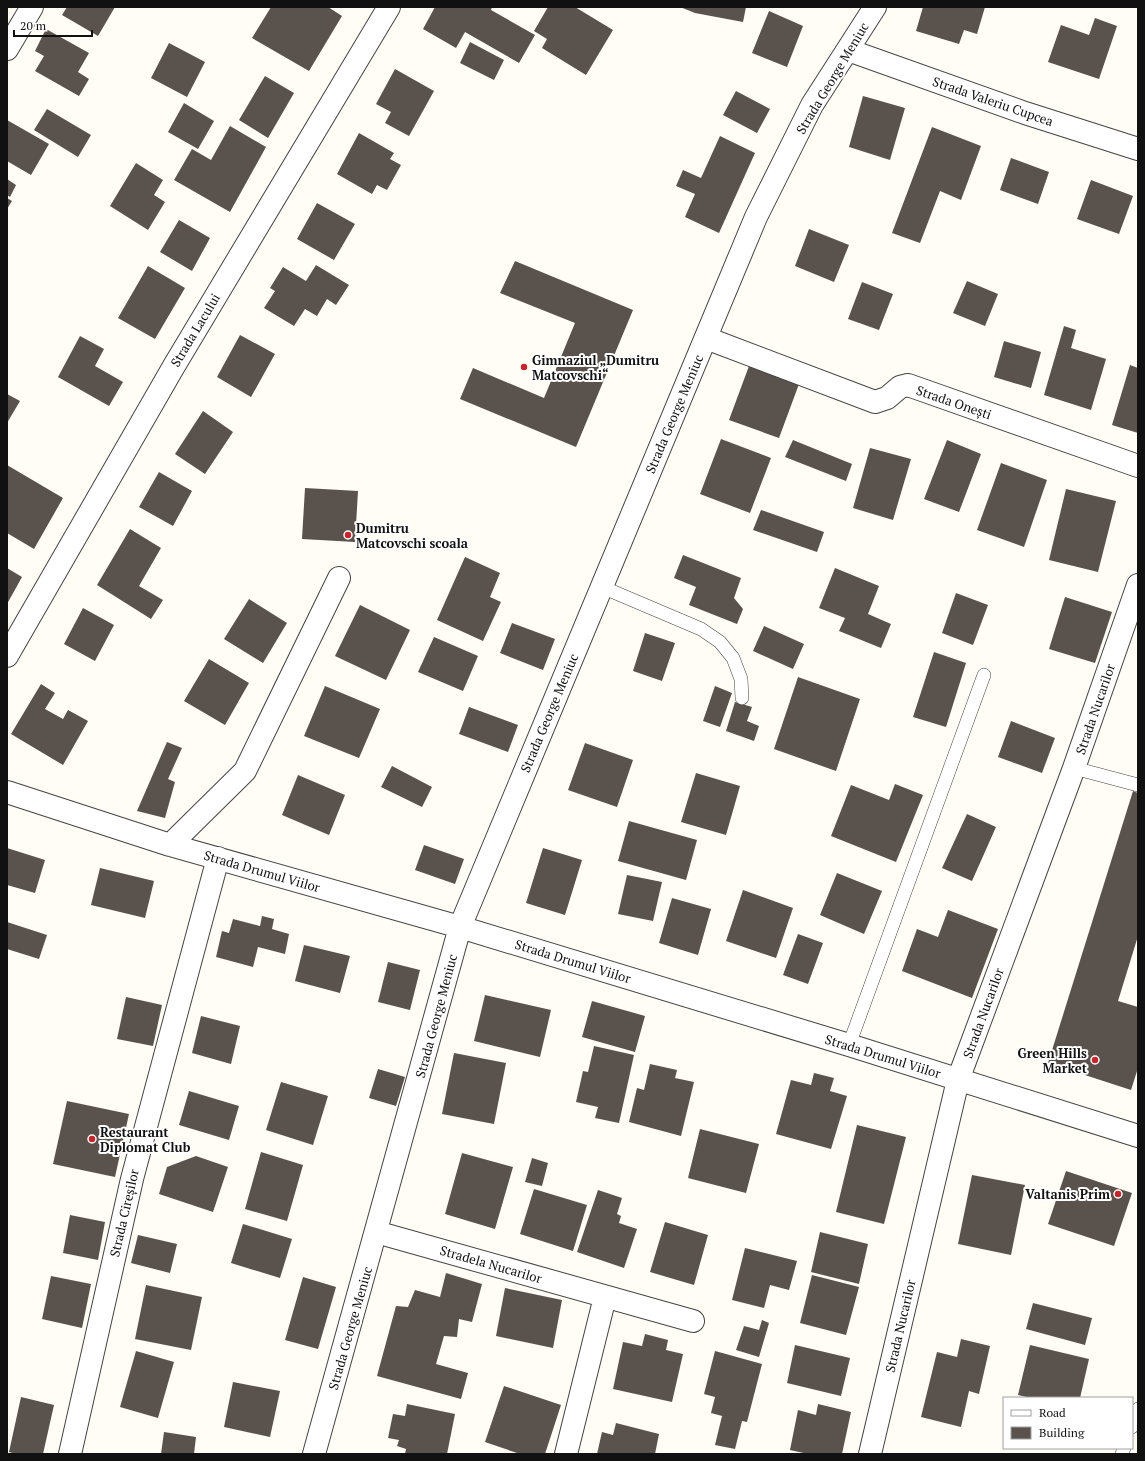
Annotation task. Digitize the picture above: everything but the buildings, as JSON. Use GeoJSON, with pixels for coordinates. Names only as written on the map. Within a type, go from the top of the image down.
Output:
{"type":"FeatureCollection","features":[{"type":"Feature","properties":{"kind":"street"},"geometry":{"type":"LineString","coordinates":[[7,49],[32,7]]}},
{"type":"Feature","properties":{"kind":"street","name":"Strada Lacului"},"geometry":{"type":"LineString","coordinates":[[7,656],[174,366],[389,7]]}},
{"type":"Feature","properties":{"kind":"street","name":"Strada George Meniuc"},"geometry":{"type":"LineString","coordinates":[[314,1454],[460,927],[756,218],[812,105],[875,7]]}},
{"type":"Feature","properties":{"kind":"street","name":"Strada Valeriu Cupcea"},"geometry":{"type":"LineString","coordinates":[[848,50],[1024,113],[1138,149]]}},
{"type":"Feature","properties":{"kind":"street","name":"Strada Onești"},"geometry":{"type":"LineString","coordinates":[[706,338],[875,402],[887,398],[900,387],[908,386],[1138,466]]}},
{"type":"Feature","properties":{"kind":"street"},"geometry":{"type":"LineString","coordinates":[[170,845],[245,771],[338,578]]}},
{"type":"Feature","properties":{"kind":"street","name":"Strada Nucarilor"},"geometry":{"type":"LineString","coordinates":[[870,1454],[958,1080],[1074,768],[1138,585]]}},
{"type":"Feature","properties":{"kind":"street","name":"Strada Drumul Viilor"},"geometry":{"type":"LineString","coordinates":[[7,792],[170,845],[460,927],[849,1045],[1138,1136]]}},
{"type":"Feature","properties":{"kind":"street","name":"Strada Cireșilor"},"geometry":{"type":"LineString","coordinates":[[70,1454],[132,1179],[218,858]]}},
{"type":"Feature","properties":{"kind":"street","name":"Stradela Nucarilor"},"geometry":{"type":"LineString","coordinates":[[376,1232],[693,1321]]}},
{"type":"Feature","properties":{"kind":"street"},"geometry":{"type":"LineString","coordinates":[[566,1454],[605,1297]]}},
{"type":"Feature","properties":{"kind":"lane"},"geometry":{"type":"LineString","coordinates":[[602,587],[701,629],[720,642],[733,658],[741,679],[742,698]]}},
{"type":"Feature","properties":{"kind":"lane"},"geometry":{"type":"LineString","coordinates":[[849,1045],[984,675]]}},
{"type":"Feature","properties":{"kind":"lane"},"geometry":{"type":"LineString","coordinates":[[1074,768],[1138,784]]}},
{"type":"Feature","properties":{"kind":"lane"},"geometry":{"type":"LineString","coordinates":[[1133,1423],[1138,1409]]}},
{"type":"Feature","properties":{"kind":"place","name":"Gimnaziul „Dumitru Matcovschi“"},"geometry":{"type":"Point","coordinates":[524,367]}},
{"type":"Feature","properties":{"kind":"place","name":"Dumitru Matcovschi scoala"},"geometry":{"type":"Point","coordinates":[348,535]}},
{"type":"Feature","properties":{"kind":"place","name":"Green Hills Market"},"geometry":{"type":"Point","coordinates":[1095,1060]}},
{"type":"Feature","properties":{"kind":"place","name":"Restaurant Diplomat Club"},"geometry":{"type":"Point","coordinates":[92,1139]}},
{"type":"Feature","properties":{"kind":"place","name":"Valtanis Prim"},"geometry":{"type":"Point","coordinates":[1118,1194]}}]}
